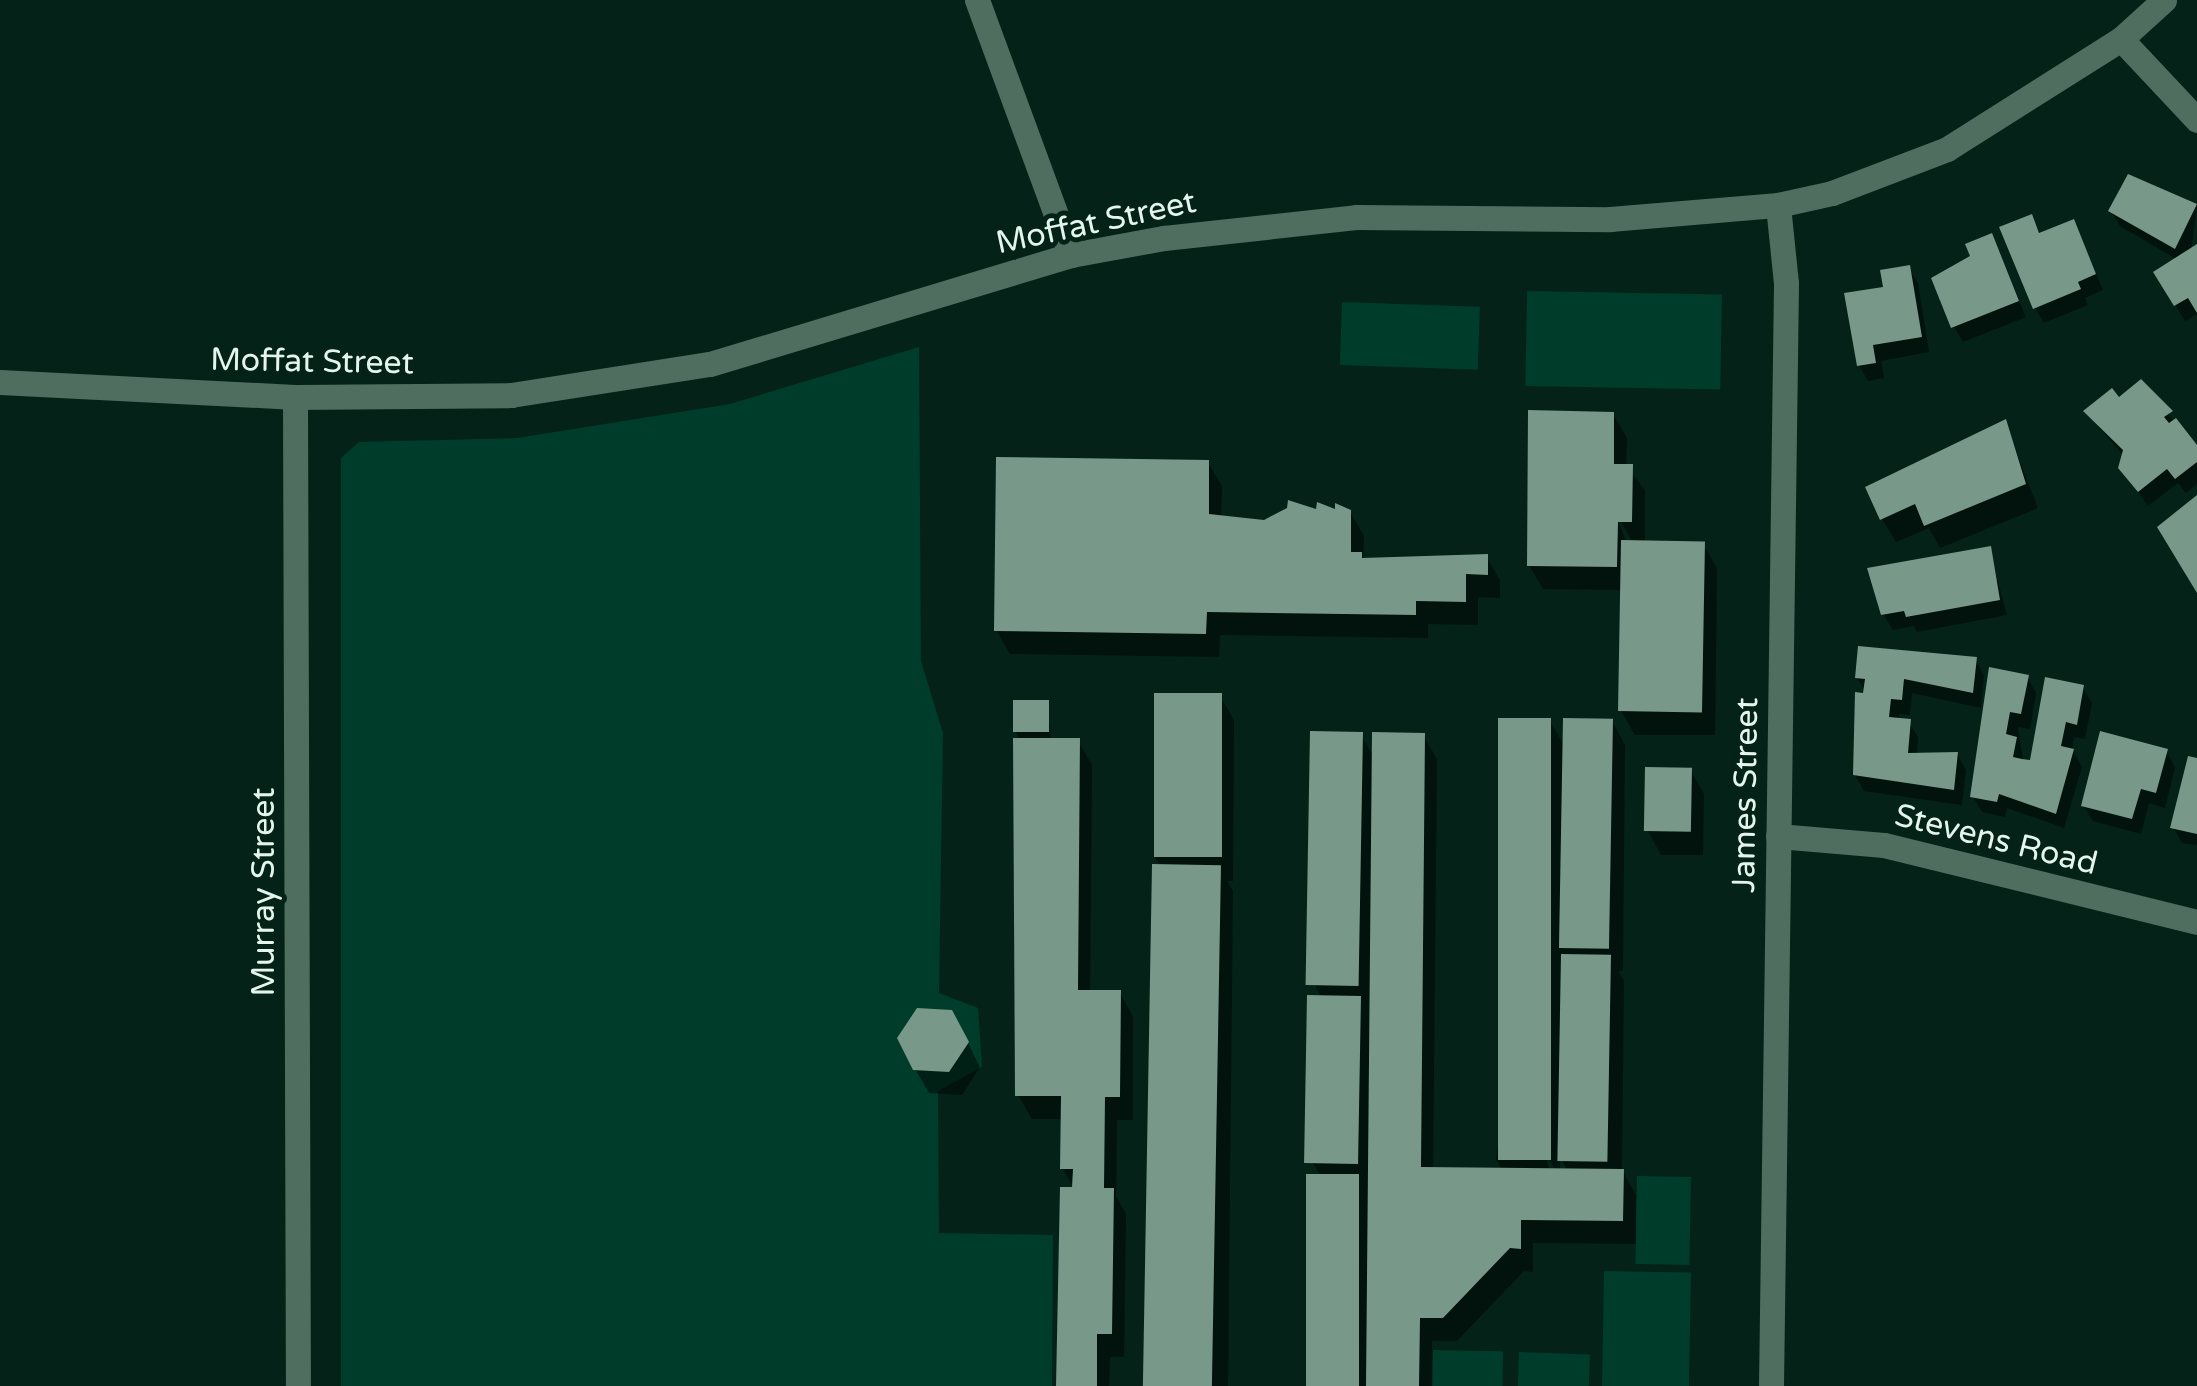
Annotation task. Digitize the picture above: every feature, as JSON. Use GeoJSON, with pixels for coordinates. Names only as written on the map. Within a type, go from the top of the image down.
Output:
{"type":"FeatureCollection","features":[{"type":"Feature","properties":{"kind":"street"},"geometry":{"type":"LineString","coordinates":[[978,0],[1071,254]]}},
{"type":"Feature","properties":{"kind":"street","name":"Moffat Street"},"geometry":{"type":"LineString","coordinates":[[0,382],[296,398],[435,398],[601,386],[807,338],[1071,254],[1356,217],[1610,219],[1778,205],[1850,187],[1947,149],[2121,39],[2164,0]]}},
{"type":"Feature","properties":{"kind":"street"},"geometry":{"type":"LineString","coordinates":[[2121,39],[2197,120]]}},
{"type":"Feature","properties":{"kind":"street","name":"James Street"},"geometry":{"type":"LineString","coordinates":[[1771,1386],[1786,283],[1778,205]]}},
{"type":"Feature","properties":{"kind":"street","name":"Murray Street"},"geometry":{"type":"LineString","coordinates":[[296,398],[298,1386]]}},
{"type":"Feature","properties":{"kind":"street","name":"Stevens Road"},"geometry":{"type":"LineString","coordinates":[[1778,836],[1884,845],[2197,922]]}},
{"type":"Feature","properties":{"kind":"green space"},"geometry":{"type":"Polygon","coordinates":[[[1527,291],[1722,294],[1720,389],[1525,386],[1527,291]]]}},
{"type":"Feature","properties":{"kind":"green space"},"geometry":{"type":"Polygon","coordinates":[[[1342,302],[1480,307],[1478,370],[1340,365],[1342,302]]]}},
{"type":"Feature","properties":{"kind":"green space"},"geometry":{"type":"Polygon","coordinates":[[[919,347],[921,661],[943,733],[939,993],[978,1008],[982,1067],[938,1091],[939,1233],[1053,1235],[1052,1386],[341,1386],[341,458],[359,442],[517,438],[730,404],[919,347]]]}},
{"type":"Feature","properties":{"kind":"green space"},"geometry":{"type":"Polygon","coordinates":[[[1637,1176],[1691,1177],[1689,1265],[1635,1264],[1637,1176]]]}},
{"type":"Feature","properties":{"kind":"green space"},"geometry":{"type":"Polygon","coordinates":[[[1604,1271],[1691,1273],[1689,1386],[1602,1386],[1604,1271]]]}},
{"type":"Feature","properties":{"kind":"green space"},"geometry":{"type":"Polygon","coordinates":[[[1433,1350],[1503,1351],[1502,1386],[1432,1386],[1433,1350]]]}},
{"type":"Feature","properties":{"kind":"green space"},"geometry":{"type":"Polygon","coordinates":[[[1519,1352],[1590,1354],[1589,1386],[1518,1386],[1519,1352]]]}},
{"type":"Feature","properties":{"kind":"building"},"geometry":{"type":"Polygon","coordinates":[[[2128,174],[2197,204],[2175,249],[2108,211],[2128,174]]]}},
{"type":"Feature","properties":{"kind":"building"},"geometry":{"type":"Polygon","coordinates":[[[2032,214],[2039,233],[2074,219],[2096,274],[2078,282],[2081,289],[2033,309],[1999,227],[2032,214]]]}},
{"type":"Feature","properties":{"kind":"building"},"geometry":{"type":"Polygon","coordinates":[[[1992,233],[2019,301],[1951,328],[1931,278],[1970,256],[1965,244],[1992,233]]]}},
{"type":"Feature","properties":{"kind":"building"},"geometry":{"type":"Polygon","coordinates":[[[2197,244],[2197,313],[2188,298],[2174,306],[2153,272],[2197,244]]]}},
{"type":"Feature","properties":{"kind":"building"},"geometry":{"type":"Polygon","coordinates":[[[1910,265],[1922,337],[1873,345],[1876,363],[1857,366],[1844,293],[1883,287],[1880,270],[1910,265]]]}},
{"type":"Feature","properties":{"kind":"building"},"geometry":{"type":"Polygon","coordinates":[[[2141,379],[2173,411],[2164,417],[2169,423],[2176,418],[2197,445],[2197,462],[2175,479],[2167,469],[2138,492],[2118,468],[2123,450],[2083,411],[2112,388],[2119,397],[2141,379]]]}},
{"type":"Feature","properties":{"kind":"building"},"geometry":{"type":"Polygon","coordinates":[[[1528,410],[1614,412],[1614,464],[1633,464],[1632,522],[1618,522],[1617,567],[1527,566],[1528,410]]]}},
{"type":"Feature","properties":{"kind":"building"},"geometry":{"type":"Polygon","coordinates":[[[2006,419],[2026,484],[1924,526],[1915,504],[1880,520],[1865,487],[2006,419]]]}},
{"type":"Feature","properties":{"kind":"building"},"geometry":{"type":"Polygon","coordinates":[[[996,457],[1209,460],[1209,514],[1264,520],[1287,508],[1288,500],[1316,509],[1317,502],[1335,509],[1335,503],[1351,510],[1351,552],[1362,552],[1362,558],[1488,554],[1488,575],[1466,574],[1466,602],[1416,601],[1416,615],[1207,612],[1206,634],[994,631],[996,457]]]}},
{"type":"Feature","properties":{"kind":"building"},"geometry":{"type":"Polygon","coordinates":[[[2197,495],[2197,593],[2157,527],[2197,495]]]}},
{"type":"Feature","properties":{"kind":"building"},"geometry":{"type":"Polygon","coordinates":[[[1621,540],[1705,541],[1702,712],[1618,711],[1621,540]]]}},
{"type":"Feature","properties":{"kind":"building"},"geometry":{"type":"Polygon","coordinates":[[[1991,546],[2000,600],[1906,617],[1904,611],[1881,615],[1867,568],[1991,546]]]}},
{"type":"Feature","properties":{"kind":"building"},"geometry":{"type":"Polygon","coordinates":[[[1858,646],[1977,657],[1973,693],[1904,679],[1902,700],[1891,699],[1889,717],[1911,719],[1908,753],[1958,752],[1954,790],[1853,775],[1855,692],[1863,693],[1865,679],[1855,678],[1858,646]]]}},
{"type":"Feature","properties":{"kind":"building"},"geometry":{"type":"Polygon","coordinates":[[[1989,667],[2029,675],[2021,714],[2010,712],[2006,734],[2017,737],[2013,757],[2022,759],[2030,760],[2045,677],[2084,685],[2077,725],[2066,722],[2061,746],[2074,749],[2056,814],[1999,794],[1997,802],[1970,797],[1989,667]]]}},
{"type":"Feature","properties":{"kind":"building"},"geometry":{"type":"Polygon","coordinates":[[[1154,693],[1222,693],[1222,857],[1154,857],[1154,693]]]}},
{"type":"Feature","properties":{"kind":"building"},"geometry":{"type":"Polygon","coordinates":[[[1013,700],[1049,700],[1049,732],[1013,732],[1013,700]]]}},
{"type":"Feature","properties":{"kind":"building"},"geometry":{"type":"Polygon","coordinates":[[[1498,718],[1551,718],[1551,1160],[1498,1160],[1498,718]]]}},
{"type":"Feature","properties":{"kind":"building"},"geometry":{"type":"Polygon","coordinates":[[[1563,718],[1613,719],[1609,949],[1559,948],[1563,718]]]}},
{"type":"Feature","properties":{"kind":"building"},"geometry":{"type":"Polygon","coordinates":[[[1310,731],[1363,732],[1359,986],[1306,985],[1310,731]]]}},
{"type":"Feature","properties":{"kind":"building"},"geometry":{"type":"Polygon","coordinates":[[[2100,731],[2168,749],[2156,793],[2141,789],[2132,819],[2081,806],[2100,731]]]}},
{"type":"Feature","properties":{"kind":"building"},"geometry":{"type":"Polygon","coordinates":[[[1372,732],[1425,733],[1421,1167],[1624,1169],[1623,1221],[1521,1220],[1521,1249],[1510,1248],[1443,1318],[1420,1318],[1419,1386],[1366,1386],[1372,732]]]}},
{"type":"Feature","properties":{"kind":"building"},"geometry":{"type":"Polygon","coordinates":[[[1013,738],[1080,738],[1078,990],[1121,990],[1120,1097],[1105,1097],[1104,1188],[1114,1188],[1112,1334],[1097,1334],[1097,1386],[1056,1386],[1060,1187],[1072,1187],[1073,1169],[1060,1169],[1061,1096],[1015,1096],[1013,738]]]}},
{"type":"Feature","properties":{"kind":"building"},"geometry":{"type":"Polygon","coordinates":[[[2188,756],[2197,758],[2197,834],[2170,828],[2188,756]]]}},
{"type":"Feature","properties":{"kind":"building"},"geometry":{"type":"Polygon","coordinates":[[[1645,767],[1692,768],[1691,832],[1644,831],[1645,767]]]}},
{"type":"Feature","properties":{"kind":"building"},"geometry":{"type":"Polygon","coordinates":[[[1152,864],[1221,865],[1212,1386],[1143,1386],[1152,864]]]}},
{"type":"Feature","properties":{"kind":"building"},"geometry":{"type":"Polygon","coordinates":[[[1561,954],[1611,955],[1607,1162],[1557,1161],[1561,954]]]}},
{"type":"Feature","properties":{"kind":"building"},"geometry":{"type":"Polygon","coordinates":[[[1307,995],[1361,996],[1358,1164],[1304,1163],[1307,995]]]}},
{"type":"Feature","properties":{"kind":"building"},"geometry":{"type":"Polygon","coordinates":[[[917,1008],[952,1010],[969,1042],[949,1072],[913,1070],[897,1038],[917,1008]]]}},
{"type":"Feature","properties":{"kind":"building"},"geometry":{"type":"Polygon","coordinates":[[[1306,1174],[1359,1174],[1359,1386],[1306,1386],[1306,1174]]]}}]}
